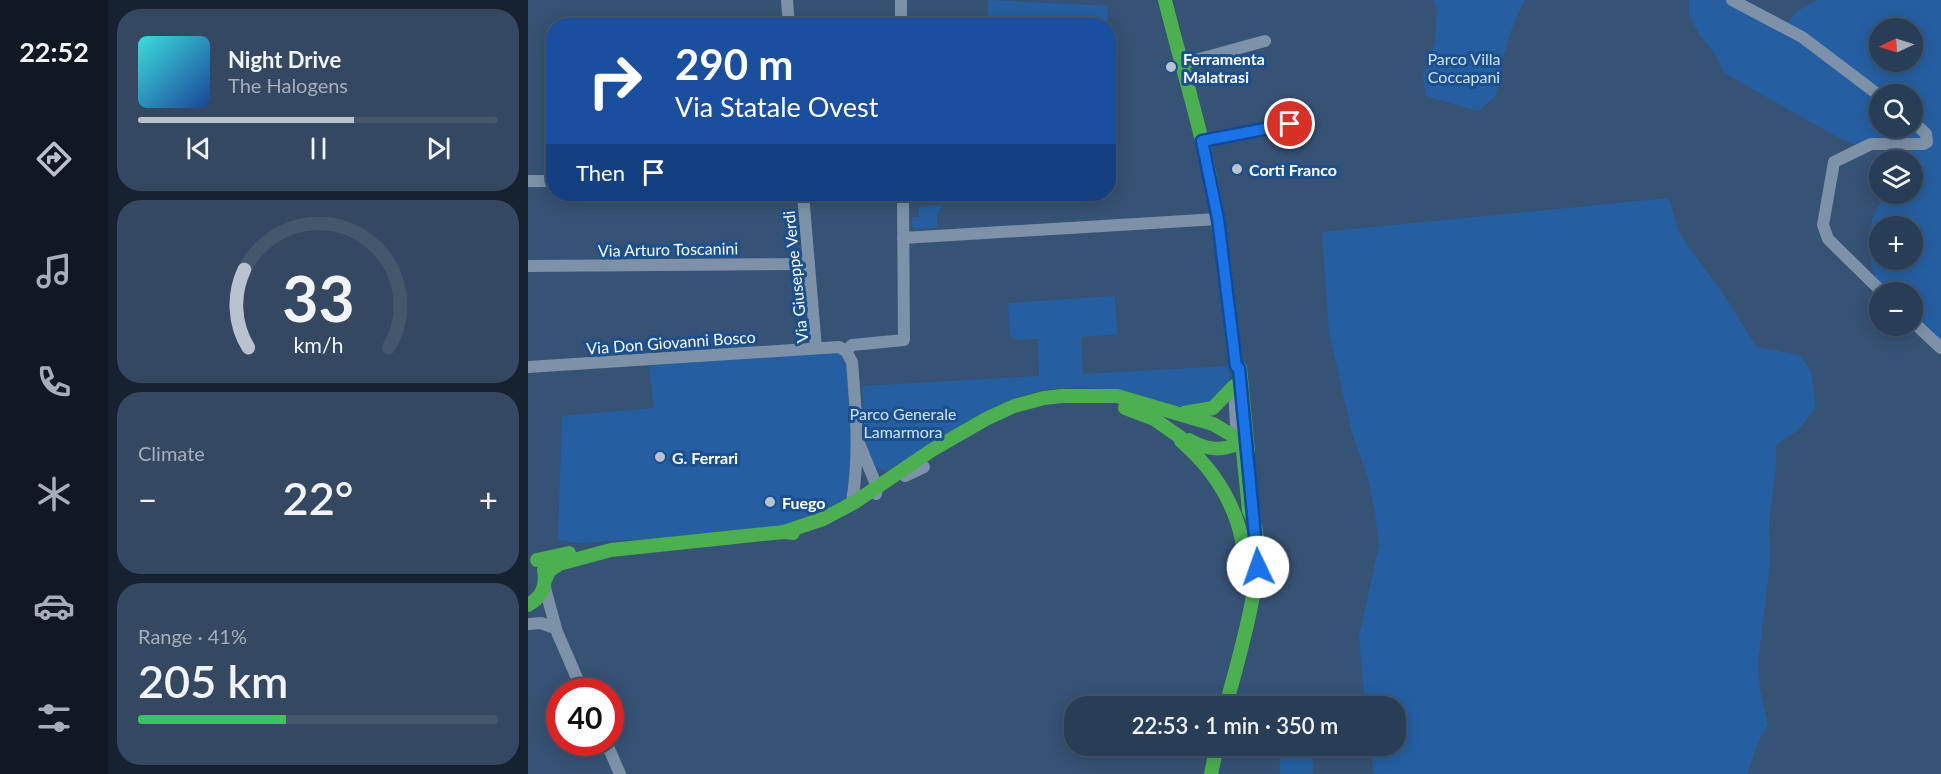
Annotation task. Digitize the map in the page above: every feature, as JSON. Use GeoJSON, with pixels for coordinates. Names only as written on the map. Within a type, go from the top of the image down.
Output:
{"type":"FeatureCollection","features":[{"type":"Feature","properties":{"kind":"street"},"geometry":{"type":"LineString","coordinates":[[787,0],[788,18]]}},
{"type":"Feature","properties":{"kind":"street"},"geometry":{"type":"LineString","coordinates":[[901,0],[901,18]]}},
{"type":"Feature","properties":{"kind":"street"},"geometry":{"type":"LineString","coordinates":[[1157,0],[1168,23],[1202,141],[1218,219],[1245,421],[1258,567],[1252,606],[1228,696]]}},
{"type":"Feature","properties":{"kind":"street"},"geometry":{"type":"LineString","coordinates":[[1165,0],[1168,23]]}},
{"type":"Feature","properties":{"kind":"street"},"geometry":{"type":"LineString","coordinates":[[1732,0],[1802,37],[1869,88]]}},
{"type":"Feature","properties":{"kind":"street"},"geometry":{"type":"LineString","coordinates":[[1181,64],[1265,41]]}},
{"type":"Feature","properties":{"kind":"street"},"geometry":{"type":"LineString","coordinates":[[1202,141],[1298,123]]}},
{"type":"Feature","properties":{"kind":"street"},"geometry":{"type":"LineString","coordinates":[[1872,282],[1828,239],[1823,225],[1834,162],[1871,144],[1924,144],[1927,142],[1923,131]]}},
{"type":"Feature","properties":{"kind":"street"},"geometry":{"type":"LineString","coordinates":[[528,181],[546,181]]}},
{"type":"Feature","properties":{"kind":"street","name":"Via Giuseppe Verdi"},"geometry":{"type":"LineString","coordinates":[[804,201],[816,348],[839,347],[846,351]]}},
{"type":"Feature","properties":{"kind":"street"},"geometry":{"type":"LineString","coordinates":[[852,502],[857,473],[858,439],[852,362],[846,351],[852,345],[904,340],[903,201]]}},
{"type":"Feature","properties":{"kind":"street"},"geometry":{"type":"LineString","coordinates":[[903,238],[1218,219]]}},
{"type":"Feature","properties":{"kind":"street","name":"Via Arturo Toscanini"},"geometry":{"type":"LineString","coordinates":[[528,267],[809,264]]}},
{"type":"Feature","properties":{"kind":"street"},"geometry":{"type":"LineString","coordinates":[[1923,331],[1941,348]]}},
{"type":"Feature","properties":{"kind":"street","name":"Via Don Giovanni Bosco"},"geometry":{"type":"LineString","coordinates":[[528,368],[816,348]]}},
{"type":"Feature","properties":{"kind":"street"},"geometry":{"type":"LineString","coordinates":[[1236,366],[1233,368],[1234,387],[1247,572],[1244,605],[1234,660],[1236,664]]}},
{"type":"Feature","properties":{"kind":"street"},"geometry":{"type":"LineString","coordinates":[[1181,413],[1213,408],[1234,387]]}},
{"type":"Feature","properties":{"kind":"street"},"geometry":{"type":"LineString","coordinates":[[838,523],[874,491],[967,427],[1013,406],[1045,397],[1117,396],[1213,424],[1239,441]]}},
{"type":"Feature","properties":{"kind":"street"},"geometry":{"type":"LineString","coordinates":[[1106,397],[1115,404],[1154,419],[1180,437],[1205,449],[1219,450],[1239,441]]}},
{"type":"Feature","properties":{"kind":"street"},"geometry":{"type":"LineString","coordinates":[[532,558],[784,532],[809,533],[838,523],[924,467],[987,419]]}},
{"type":"Feature","properties":{"kind":"street"},"geometry":{"type":"LineString","coordinates":[[1245,421],[1241,425],[1239,441],[1249,511],[1254,517]]}},
{"type":"Feature","properties":{"kind":"street"},"geometry":{"type":"LineString","coordinates":[[1180,437],[1181,441],[1207,465],[1212,473],[1226,497],[1245,548]]}},
{"type":"Feature","properties":{"kind":"street"},"geometry":{"type":"LineString","coordinates":[[858,439],[874,491]]}},
{"type":"Feature","properties":{"kind":"street"},"geometry":{"type":"LineString","coordinates":[[784,532],[827,518],[852,502],[911,471],[924,467]]}},
{"type":"Feature","properties":{"kind":"street"},"geometry":{"type":"LineString","coordinates":[[857,473],[874,491]]}},
{"type":"Feature","properties":{"kind":"street"},"geometry":{"type":"LineString","coordinates":[[530,604],[542,594],[549,571],[559,564],[606,550]]}},
{"type":"Feature","properties":{"kind":"street"},"geometry":{"type":"LineString","coordinates":[[532,558],[544,572],[555,629]]}},
{"type":"Feature","properties":{"kind":"street"},"geometry":{"type":"LineString","coordinates":[[530,604],[541,608],[555,629],[577,678]]}},
{"type":"Feature","properties":{"kind":"street"},"geometry":{"type":"LineString","coordinates":[[528,624],[541,623],[555,629]]}},
{"type":"Feature","properties":{"kind":"street"},"geometry":{"type":"LineString","coordinates":[[612,756],[620,774]]}},
{"type":"Feature","properties":{"kind":"street"},"geometry":{"type":"LineString","coordinates":[[1211,774],[1215,756]]}},
{"type":"Feature","properties":{"kind":"green space"},"geometry":{"type":"Polygon","coordinates":[[[988,0],[1107,6],[1108,18],[988,18],[988,0]]]}},
{"type":"Feature","properties":{"kind":"green space","name":"Parco Villa Coccapani"},"geometry":{"type":"Polygon","coordinates":[[[1433,0],[1525,0],[1506,47],[1496,96],[1478,111],[1426,96],[1423,76],[1435,43],[1437,7],[1433,0]]]}},
{"type":"Feature","properties":{"kind":"green space"},"geometry":{"type":"Polygon","coordinates":[[[1689,0],[1736,0],[1786,24],[1799,10],[1817,0],[1941,0],[1941,344],[1937,353],[1920,336],[1923,336],[1923,282],[1877,282],[1873,270],[1923,270],[1923,216],[1875,216],[1880,204],[1923,204],[1923,150],[1897,150],[1887,145],[1863,147],[1839,138],[1724,73],[1715,54],[1700,35],[1689,15],[1689,0]]]}},
{"type":"Feature","properties":{"kind":"green space"},"geometry":{"type":"Polygon","coordinates":[[[1669,198],[1679,233],[1728,301],[1756,347],[1800,355],[1811,371],[1816,407],[1798,430],[1776,445],[1769,523],[1770,563],[1758,664],[1760,689],[1768,724],[1758,743],[1747,774],[1374,774],[1371,756],[1406,756],[1406,696],[1364,696],[1359,636],[1379,545],[1368,478],[1352,433],[1329,332],[1322,232],[1669,198]]]}},
{"type":"Feature","properties":{"kind":"green space"},"geometry":{"type":"Polygon","coordinates":[[[942,205],[937,215],[937,228],[916,229],[912,226],[912,217],[919,217],[919,207],[942,205]]]}},
{"type":"Feature","properties":{"kind":"green space","name":"Parco Generale Lamarmora"},"geometry":{"type":"Polygon","coordinates":[[[1115,296],[1117,334],[1081,337],[1083,374],[1228,366],[1230,383],[1209,405],[1186,408],[1117,390],[1080,387],[1043,390],[1011,399],[887,471],[878,468],[871,461],[865,436],[862,386],[1039,376],[1038,339],[1015,340],[1015,337],[1010,337],[1008,303],[1115,296]]]}},
{"type":"Feature","properties":{"kind":"green space"},"geometry":{"type":"Polygon","coordinates":[[[844,349],[863,501],[817,528],[579,543],[558,540],[562,416],[654,408],[649,366],[844,349]]]}},
{"type":"Feature","properties":{"kind":"green space"},"geometry":{"type":"Polygon","coordinates":[[[1279,756],[1312,756],[1313,774],[1280,774],[1279,756]]]}},
{"type":"Feature","properties":{"kind":"traffic: fast"},"geometry":{"type":"LineString","coordinates":[[1165,0],[1214,196],[1236,366],[1240,368],[1248,451]]}},
{"type":"Feature","properties":{"kind":"traffic: fast"},"geometry":{"type":"LineString","coordinates":[[1184,413],[1213,408],[1234,386]]}},
{"type":"Feature","properties":{"kind":"traffic: fast"},"geometry":{"type":"LineString","coordinates":[[784,532],[823,519],[855,502],[932,450],[986,419],[1014,406],[1044,398],[1117,396],[1213,424],[1242,441],[1249,511],[1256,529],[1258,552],[1251,607],[1229,696]]}},
{"type":"Feature","properties":{"kind":"traffic: fast"},"geometry":{"type":"LineString","coordinates":[[1125,408],[1154,419],[1180,437],[1221,487],[1230,504],[1242,542],[1246,583]]}},
{"type":"Feature","properties":{"kind":"traffic: fast"},"geometry":{"type":"LineString","coordinates":[[1189,440],[1201,446],[1213,448],[1225,448],[1237,444]]}},
{"type":"Feature","properties":{"kind":"traffic: fast"},"geometry":{"type":"LineString","coordinates":[[546,578],[549,571],[559,564],[611,550],[784,532],[793,533]]}},
{"type":"Feature","properties":{"kind":"traffic: fast"},"geometry":{"type":"LineString","coordinates":[[537,560],[569,553]]}},
{"type":"Feature","properties":{"kind":"traffic: fast"},"geometry":{"type":"LineString","coordinates":[[528,605],[537,598],[542,590],[545,581],[544,570]]}},
{"type":"Feature","properties":{"kind":"traffic: fast"},"geometry":{"type":"LineString","coordinates":[[1211,774],[1215,756]]}},
{"type":"Feature","properties":{"kind":"place","name":"Ferramenta Malatrasi"},"geometry":{"type":"Point","coordinates":[1171,67]}},
{"type":"Feature","properties":{"kind":"place","name":"Corti Franco"},"geometry":{"type":"Point","coordinates":[1237,169]}},
{"type":"Feature","properties":{"kind":"place","name":"G. Ferrari"},"geometry":{"type":"Point","coordinates":[660,457]}},
{"type":"Feature","properties":{"kind":"place","name":"Fuego"},"geometry":{"type":"Point","coordinates":[770,502]}},
{"type":"Feature","properties":{"kind":"route"},"geometry":{"type":"LineString","coordinates":[[1258,567],[1239,368],[1236,366],[1218,219],[1202,141],[1290,124]]}}]}
